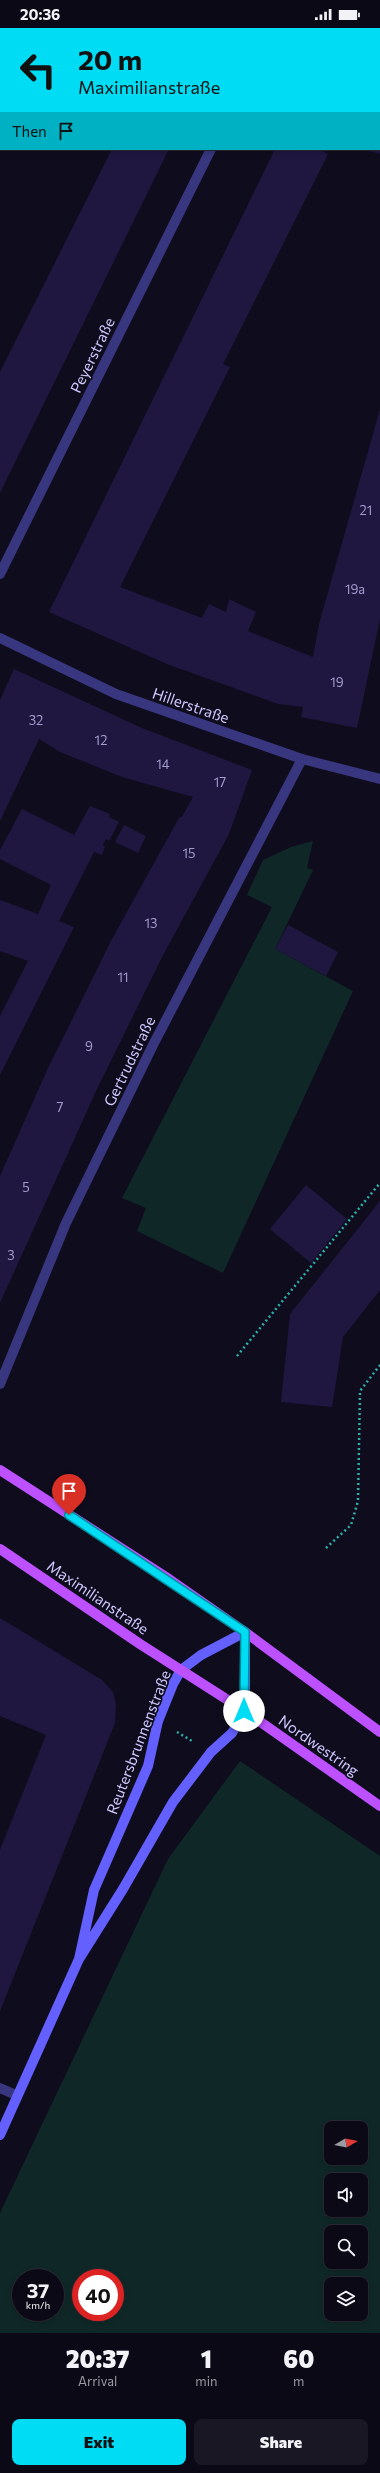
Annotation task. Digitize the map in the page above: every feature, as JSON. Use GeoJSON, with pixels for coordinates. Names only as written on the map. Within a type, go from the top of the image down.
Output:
{"type":"FeatureCollection","features":[{"type":"Feature","properties":{"kind":"main road"},"geometry":{"type":"LineString","coordinates":[[0,1470],[245,1632],[380,1732]]}},
{"type":"Feature","properties":{"kind":"main road","name":"Maximilianstraße"},"geometry":{"type":"LineString","coordinates":[[0,1549],[181,1670]]}},
{"type":"Feature","properties":{"kind":"main road","name":"Nordwestring"},"geometry":{"type":"LineString","coordinates":[[181,1670],[244,1711],[380,1806]]}},
{"type":"Feature","properties":{"kind":"street","name":"Peyerstraße"},"geometry":{"type":"LineString","coordinates":[[0,574],[211,150]]}},
{"type":"Feature","properties":{"kind":"street","name":"Hillerstraße"},"geometry":{"type":"LineString","coordinates":[[0,638],[116,694],[302,759],[380,779]]}},
{"type":"Feature","properties":{"kind":"street","name":"Gertrudstraße"},"geometry":{"type":"LineString","coordinates":[[0,1384],[70,1216],[153,1045],[302,759]]}},
{"type":"Feature","properties":{"kind":"street","name":"Reutersbrunnenstraße"},"geometry":{"type":"LineString","coordinates":[[0,2136],[16,2095],[79,1959],[123,1889],[173,1802],[211,1752],[232,1733],[244,1711],[245,1632],[201,1655],[181,1670],[158,1721],[148,1766],[94,1890],[79,1959]]}},
{"type":"Feature","properties":{"kind":"street"},"geometry":{"type":"LineString","coordinates":[[0,2088],[16,2095]]}},
{"type":"Feature","properties":{"kind":"path"},"geometry":{"type":"LineString","coordinates":[[237,1356],[380,1184]]}},
{"type":"Feature","properties":{"kind":"path"},"geometry":{"type":"LineString","coordinates":[[326,1548],[351,1525],[358,1501],[360,1391],[380,1365]]}},
{"type":"Feature","properties":{"kind":"path"},"geometry":{"type":"LineString","coordinates":[[172,1729],[193,1742]]}},
{"type":"Feature","properties":{"kind":"green space"},"geometry":{"type":"Polygon","coordinates":[[[313,841],[307,868],[313,870],[275,949],[353,991],[223,1273],[137,1231],[146,1208],[122,1198],[272,907],[247,895],[263,860],[291,847],[313,841]]]}},
{"type":"Feature","properties":{"kind":"green space"},"geometry":{"type":"Polygon","coordinates":[[[240,1761],[380,1856],[380,2333],[0,2333],[0,2213],[168,1859],[240,1761]]]}},
{"type":"Feature","properties":{"kind":"building"},"geometry":{"type":"Polygon","coordinates":[[[111,150],[169,150],[0,493],[0,372],[111,150]]]}},
{"type":"Feature","properties":{"kind":"building"},"geometry":{"type":"Polygon","coordinates":[[[275,150],[320,150],[328,154],[223,364],[230,367],[120,587],[202,618],[209,604],[226,612],[229,599],[256,612],[248,631],[313,657],[319,624],[380,409],[380,619],[357,728],[301,717],[303,707],[278,704],[167,664],[49,612],[275,150]]]}},
{"type":"Feature","properties":{"kind":"building"},"geometry":{"type":"Polygon","coordinates":[[[366,150],[380,150],[380,154],[366,150]]]}},
{"type":"Feature","properties":{"kind":"building"},"geometry":{"type":"Polygon","coordinates":[[[14,669],[142,728],[252,770],[229,834],[162,957],[97,1089],[0,1303],[0,1176],[48,1068],[112,939],[179,818],[182,817],[193,797],[122,777],[60,752],[39,739],[0,821],[0,700],[14,669]]]}},
{"type":"Feature","properties":{"kind":"building"},"geometry":{"type":"Polygon","coordinates":[[[90,806],[110,814],[109,817],[119,822],[109,841],[106,839],[103,845],[105,847],[102,855],[94,852],[59,921],[74,927],[0,1075],[0,1016],[28,961],[0,951],[0,900],[38,914],[51,885],[0,859],[0,850],[22,809],[74,835],[90,806]]]}},
{"type":"Feature","properties":{"kind":"building"},"geometry":{"type":"Polygon","coordinates":[[[124,825],[146,836],[138,853],[115,842],[124,825]]]}},
{"type":"Feature","properties":{"kind":"building"},"geometry":{"type":"Polygon","coordinates":[[[288,925],[338,952],[326,976],[275,949],[288,925]]]}},
{"type":"Feature","properties":{"kind":"building"},"geometry":{"type":"Polygon","coordinates":[[[306,1185],[347,1219],[311,1263],[270,1229],[306,1185]]]}},
{"type":"Feature","properties":{"kind":"building"},"geometry":{"type":"Polygon","coordinates":[[[380,1201],[380,1290],[343,1337],[332,1407],[281,1402],[290,1314],[380,1201]]]}},
{"type":"Feature","properties":{"kind":"building"},"geometry":{"type":"Polygon","coordinates":[[[0,1618],[102,1680],[113,1692],[116,1704],[115,1723],[0,2011],[0,1850],[46,1735],[0,1716],[0,1618]]]}},
{"type":"Feature","properties":{"kind":"route"},"geometry":{"type":"LineString","coordinates":[[69,1515],[245,1632],[244,1711]]}}]}
